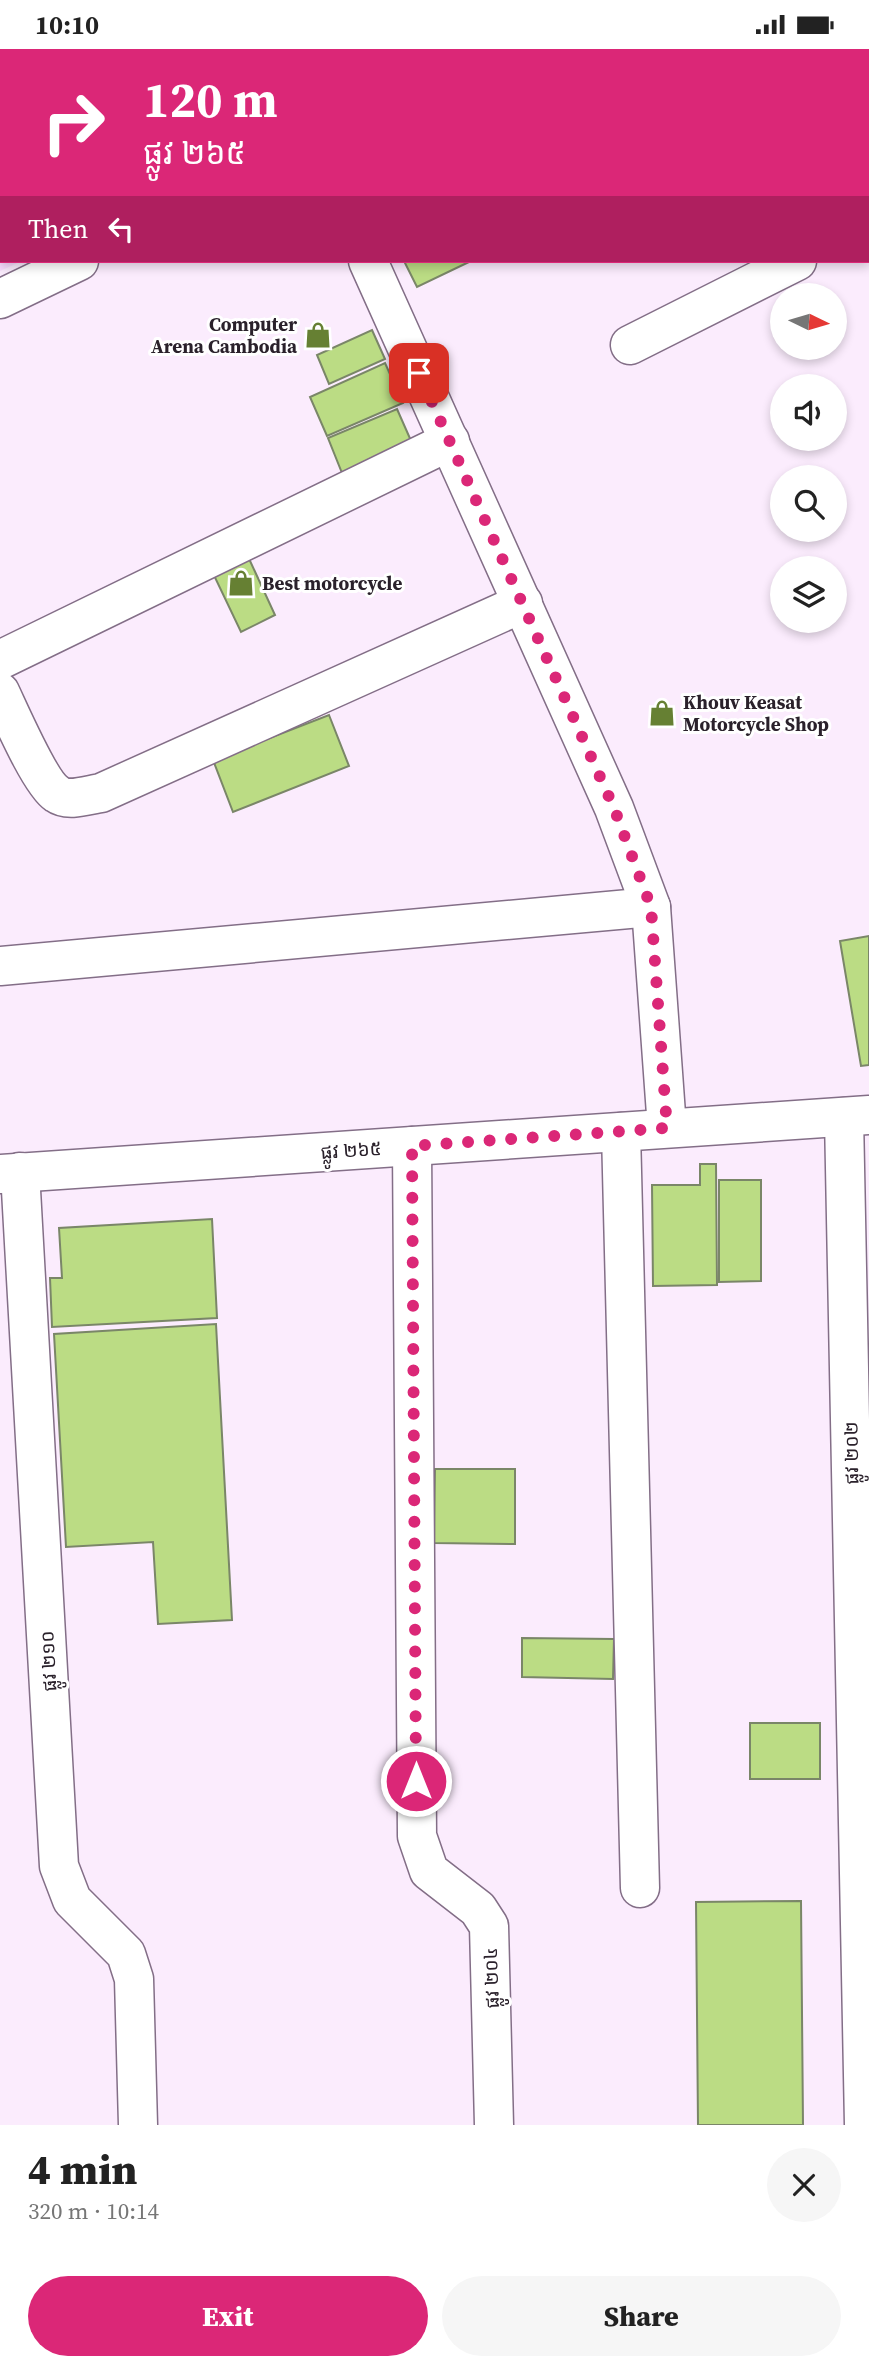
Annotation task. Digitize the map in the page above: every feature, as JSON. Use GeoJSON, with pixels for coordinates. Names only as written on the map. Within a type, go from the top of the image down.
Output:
{"type":"FeatureCollection","features":[{"type":"Feature","properties":{"kind":"street"},"geometry":{"type":"LineString","coordinates":[[0,299],[75,263]]}},
{"type":"Feature","properties":{"kind":"street"},"geometry":{"type":"LineString","coordinates":[[369,263],[614,808],[651,907],[667,1128]]}},
{"type":"Feature","properties":{"kind":"street"},"geometry":{"type":"LineString","coordinates":[[630,345],[793,263]]}},
{"type":"Feature","properties":{"kind":"street"},"geometry":{"type":"LineString","coordinates":[[0,660],[450,441]]}},
{"type":"Feature","properties":{"kind":"street"},"geometry":{"type":"LineString","coordinates":[[0,692],[39,771],[57,794],[70,798],[101,793],[523,603]]}},
{"type":"Feature","properties":{"kind":"street"},"geometry":{"type":"LineString","coordinates":[[0,967],[651,907]]}},
{"type":"Feature","properties":{"kind":"street","name":"ផ្លូវ ២៦៥"},"geometry":{"type":"LineString","coordinates":[[10,1173],[857,1116]]}},
{"type":"Feature","properties":{"kind":"street","name":"ផ្លូវ ២០២"},"geometry":{"type":"LineString","coordinates":[[857,1116],[864,2125]]}},
{"type":"Feature","properties":{"kind":"street"},"geometry":{"type":"LineString","coordinates":[[621,1132],[640,1888]]}},
{"type":"Feature","properties":{"kind":"street","name":"ផ្លូវ ២០៤"},"geometry":{"type":"LineString","coordinates":[[412,1146],[417,1836],[429,1871],[478,1909],[489,1926],[494,2125]]}},
{"type":"Feature","properties":{"kind":"street","name":"ផ្លូវ ២១០"},"geometry":{"type":"LineString","coordinates":[[10,1173],[59,1866],[72,1900],[126,1954],[134,1979],[138,2125]]}},
{"type":"Feature","properties":{"kind":"shaded area"},"geometry":{"type":"Polygon","coordinates":[[[0,263],[18,263],[0,271],[0,263]]]}},
{"type":"Feature","properties":{"kind":"building"},"geometry":{"type":"Polygon","coordinates":[[[405,263],[467,263],[417,287],[405,263]]]}},
{"type":"Feature","properties":{"kind":"building"},"geometry":{"type":"Polygon","coordinates":[[[372,330],[385,359],[329,384],[317,355],[372,330]]]}},
{"type":"Feature","properties":{"kind":"building"},"geometry":{"type":"Polygon","coordinates":[[[385,363],[403,403],[327,436],[310,397],[385,363]]]}},
{"type":"Feature","properties":{"kind":"building"},"geometry":{"type":"Polygon","coordinates":[[[397,409],[412,443],[342,473],[328,438],[397,409]]]}},
{"type":"Feature","properties":{"kind":"building"},"geometry":{"type":"Polygon","coordinates":[[[245,550],[275,615],[241,632],[210,567],[245,550]]]}},
{"type":"Feature","properties":{"kind":"building"},"geometry":{"type":"Polygon","coordinates":[[[329,715],[349,766],[233,812],[213,760],[329,715]]]}},
{"type":"Feature","properties":{"kind":"building"},"geometry":{"type":"Polygon","coordinates":[[[869,936],[869,1065],[861,1066],[840,941],[869,936]]]}},
{"type":"Feature","properties":{"kind":"building"},"geometry":{"type":"Polygon","coordinates":[[[700,1164],[716,1164],[717,1285],[653,1286],[652,1185],[700,1185],[700,1164]]]}},
{"type":"Feature","properties":{"kind":"building"},"geometry":{"type":"Polygon","coordinates":[[[719,1180],[761,1180],[761,1281],[719,1282],[719,1180]]]}},
{"type":"Feature","properties":{"kind":"building"},"geometry":{"type":"Polygon","coordinates":[[[212,1219],[217,1318],[52,1327],[50,1278],[62,1278],[59,1228],[212,1219]]]}},
{"type":"Feature","properties":{"kind":"building"},"geometry":{"type":"Polygon","coordinates":[[[216,1324],[232,1620],[158,1624],[153,1542],[66,1547],[54,1334],[216,1324]]]}},
{"type":"Feature","properties":{"kind":"building"},"geometry":{"type":"Polygon","coordinates":[[[435,1469],[515,1469],[515,1544],[434,1543],[435,1469]]]}},
{"type":"Feature","properties":{"kind":"building"},"geometry":{"type":"Polygon","coordinates":[[[522,1638],[614,1639],[613,1679],[522,1677],[522,1638]]]}},
{"type":"Feature","properties":{"kind":"building"},"geometry":{"type":"Polygon","coordinates":[[[750,1723],[820,1723],[820,1779],[750,1779],[750,1723]]]}},
{"type":"Feature","properties":{"kind":"building"},"geometry":{"type":"Polygon","coordinates":[[[801,1901],[803,2125],[698,2125],[696,1902],[801,1901]]]}},
{"type":"Feature","properties":{"kind":"place","name":"Computer Arena Cambodia"},"geometry":{"type":"Point","coordinates":[318,335]}},
{"type":"Feature","properties":{"kind":"place","name":"Best motorcycle"},"geometry":{"type":"Point","coordinates":[241,583]}},
{"type":"Feature","properties":{"kind":"place","name":"Khouv Keasat Motorcycle Shop"},"geometry":{"type":"Point","coordinates":[662,713]}},
{"type":"Feature","properties":{"kind":"route"},"geometry":{"type":"LineString","coordinates":[[416,1781],[412,1146],[667,1128],[651,907],[614,808],[419,373]]}}]}
